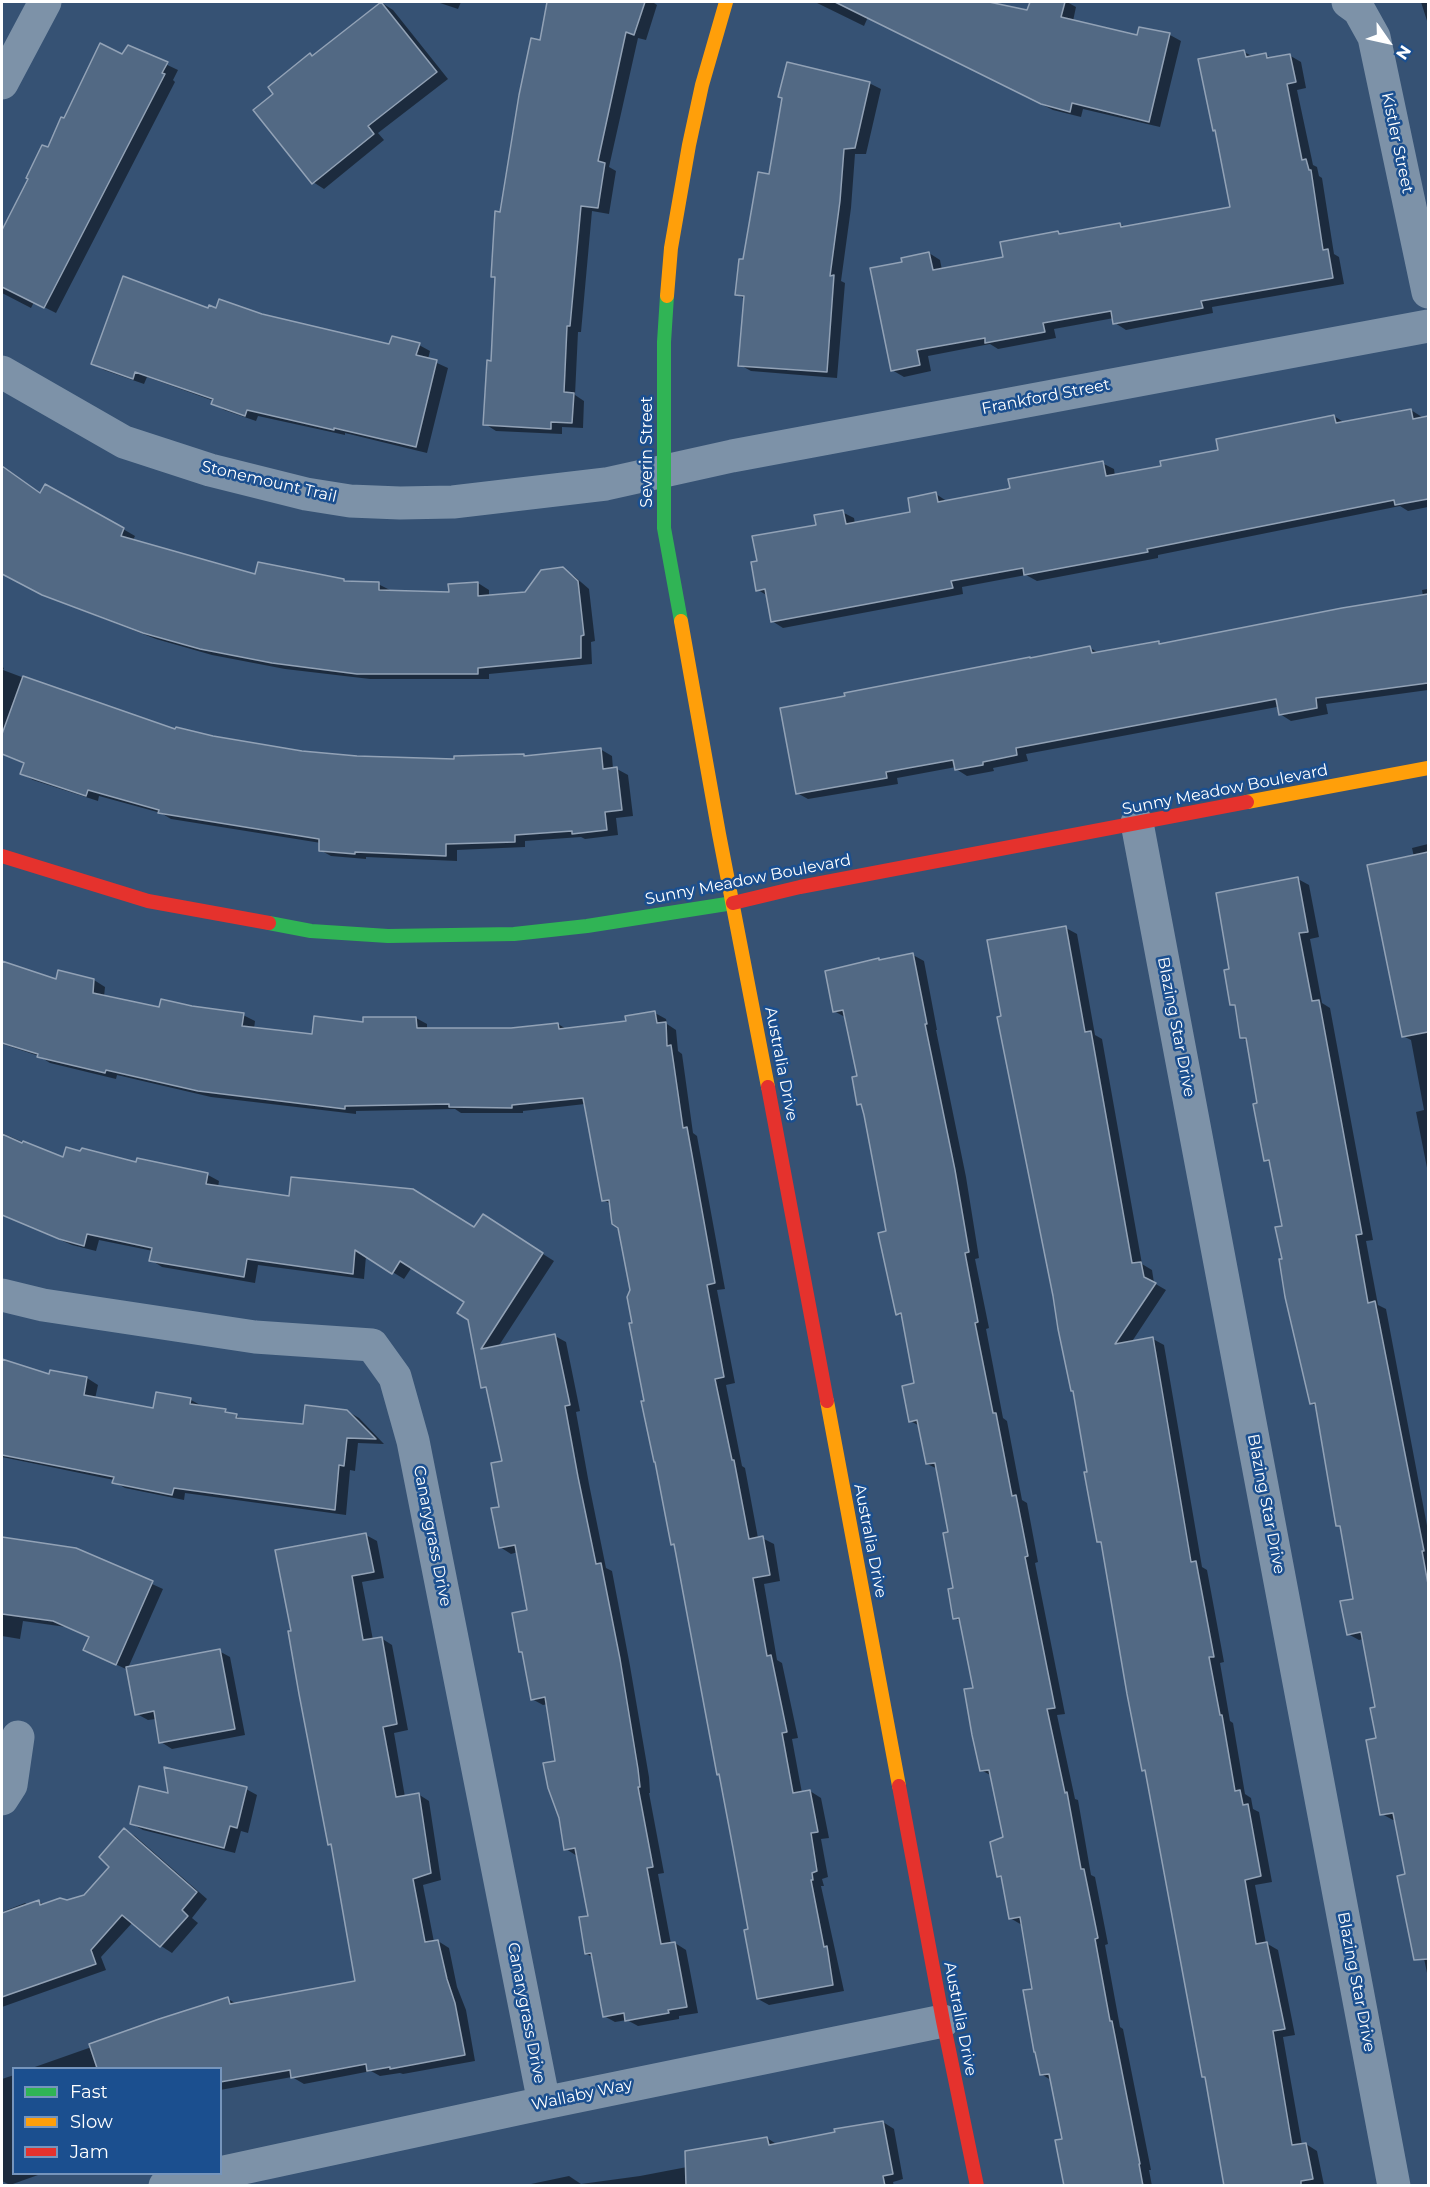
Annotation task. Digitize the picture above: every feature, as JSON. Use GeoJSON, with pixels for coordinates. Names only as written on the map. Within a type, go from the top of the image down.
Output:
{"type":"FeatureCollection","features":[{"type":"Feature","properties":{"kind":"street"},"geometry":{"type":"LineString","coordinates":[[2,83],[45,2]]}},
{"type":"Feature","properties":{"kind":"street","name":"Severin Street"},"geometry":{"type":"LineString","coordinates":[[726,2],[702,85],[671,248],[664,342],[664,528],[719,834],[734,903]]}},
{"type":"Feature","properties":{"kind":"street","name":"Kistler Street"},"geometry":{"type":"LineString","coordinates":[[1348,2],[1359,10],[1374,36],[1428,292]]}},
{"type":"Feature","properties":{"kind":"street","name":"Frankford Street"},"geometry":{"type":"LineString","coordinates":[[664,471],[732,456],[1428,326]]}},
{"type":"Feature","properties":{"kind":"street","name":"Stonemount Trail"},"geometry":{"type":"LineString","coordinates":[[2,372],[124,442],[210,470],[306,494],[350,501],[453,502],[606,484],[664,471]]}},
{"type":"Feature","properties":{"kind":"street","name":"Sunny Meadow Boulevard"},"geometry":{"type":"LineString","coordinates":[[2,856],[148,902],[311,931],[388,936],[514,934],[587,926],[734,903],[800,887],[1428,768]]}},
{"type":"Feature","properties":{"kind":"street","name":"Blazing Star Drive"},"geometry":{"type":"LineString","coordinates":[[1137,823],[1394,2186]]}},
{"type":"Feature","properties":{"kind":"street","name":"Australia Drive"},"geometry":{"type":"LineString","coordinates":[[734,903],[977,2186]]}},
{"type":"Feature","properties":{"kind":"street","name":"Canarygrass Drive"},"geometry":{"type":"LineString","coordinates":[[2,1295],[43,1305],[255,1337],[372,1346],[395,1377],[416,1452],[544,2103]]}},
{"type":"Feature","properties":{"kind":"street"},"geometry":{"type":"LineString","coordinates":[[2,1799],[11,1785],[18,1737]]}},
{"type":"Feature","properties":{"kind":"street","name":"Wallaby Way"},"geometry":{"type":"LineString","coordinates":[[222,2173],[544,2103],[944,2021]]}},
{"type":"Feature","properties":{"kind":"street","name":"Wallaby Way"},"geometry":{"type":"LineString","coordinates":[[165,2186],[212,2175]]}},
{"type":"Feature","properties":{"kind":"building"},"geometry":{"type":"Polygon","coordinates":[[[381,2],[437,72],[368,126],[374,134],[312,184],[253,110],[273,94],[268,87],[310,53],[312,56],[381,2]]]}},
{"type":"Feature","properties":{"kind":"building"},"geometry":{"type":"Polygon","coordinates":[[[547,2],[645,2],[634,35],[626,32],[598,161],[605,163],[598,208],[581,206],[570,326],[567,326],[564,392],[574,393],[572,423],[551,422],[551,429],[483,425],[487,360],[491,361],[495,277],[491,277],[495,211],[500,212],[519,95],[531,38],[540,40],[547,2]]]}},
{"type":"Feature","properties":{"kind":"building"},"geometry":{"type":"Polygon","coordinates":[[[835,2],[989,2],[1027,10],[1030,2],[1065,2],[1061,17],[1137,35],[1139,27],[1170,33],[1149,122],[1072,103],[1070,112],[1041,104],[835,2]]]}},
{"type":"Feature","properties":{"kind":"building"},"geometry":{"type":"Polygon","coordinates":[[[100,43],[122,54],[128,45],[168,62],[162,73],[165,74],[44,308],[2,287],[2,230],[28,179],[26,178],[42,145],[48,147],[100,43]]]}},
{"type":"Feature","properties":{"kind":"building"},"geometry":{"type":"Polygon","coordinates":[[[1244,50],[1246,57],[1266,53],[1267,58],[1290,54],[1296,82],[1287,84],[1302,160],[1306,159],[1309,170],[1311,170],[1323,250],[1328,249],[1333,278],[1201,301],[1203,308],[1113,324],[1111,311],[1043,323],[1045,332],[985,343],[985,338],[917,350],[920,365],[891,371],[870,268],[902,262],[901,258],[929,252],[933,270],[1003,257],[1000,242],[1120,223],[1121,227],[1230,207],[1198,59],[1244,50]]]}},
{"type":"Feature","properties":{"kind":"building"},"geometry":{"type":"Polygon","coordinates":[[[787,62],[870,82],[855,148],[844,149],[830,276],[834,275],[827,372],[738,366],[744,296],[735,295],[739,259],[743,259],[758,172],[769,174],[782,98],[778,97],[787,62]]]}},
{"type":"Feature","properties":{"kind":"building"},"geometry":{"type":"Polygon","coordinates":[[[123,276],[208,308],[209,305],[216,308],[219,299],[262,314],[389,344],[392,336],[420,343],[416,355],[437,360],[416,447],[247,410],[245,416],[211,404],[213,399],[135,372],[133,379],[91,364],[123,276]]]}},
{"type":"Feature","properties":{"kind":"building"},"geometry":{"type":"Polygon","coordinates":[[[1411,409],[1413,419],[1428,416],[1428,499],[1395,505],[1394,500],[1147,549],[1148,552],[1024,575],[1023,568],[951,581],[953,588],[771,622],[765,589],[756,591],[751,562],[757,561],[752,536],[816,525],[814,515],[843,510],[846,524],[910,512],[908,498],[936,492],[938,502],[1007,489],[1010,488],[1008,479],[1103,461],[1106,476],[1161,466],[1160,461],[1218,450],[1216,439],[1334,415],[1336,423],[1411,409]]]}},
{"type":"Feature","properties":{"kind":"building"},"geometry":{"type":"Polygon","coordinates":[[[2,466],[40,493],[45,484],[124,528],[121,536],[255,574],[258,562],[344,579],[344,581],[379,582],[379,590],[449,592],[448,584],[478,582],[478,596],[525,592],[541,570],[563,567],[578,581],[584,635],[581,636],[581,658],[478,668],[478,674],[357,674],[272,663],[200,649],[143,633],[42,595],[2,574],[2,466]]]}},
{"type":"Feature","properties":{"kind":"building"},"geometry":{"type":"Polygon","coordinates":[[[1428,594],[1428,683],[1316,698],[1317,708],[1279,715],[1276,699],[1016,748],[1017,755],[983,762],[983,765],[955,770],[953,760],[886,772],[887,778],[796,794],[780,708],[845,696],[844,693],[1090,646],[1092,653],[1159,641],[1159,644],[1342,608],[1428,594]]]}},
{"type":"Feature","properties":{"kind":"building"},"geometry":{"type":"Polygon","coordinates":[[[23,676],[175,729],[176,727],[213,736],[302,751],[357,756],[454,759],[454,756],[524,754],[524,756],[601,748],[603,769],[617,767],[622,810],[605,812],[607,830],[572,834],[572,831],[515,835],[515,842],[446,844],[446,856],[319,851],[319,839],[158,813],[159,810],[88,790],[86,796],[20,774],[24,763],[2,754],[2,734],[23,676]]]}},
{"type":"Feature","properties":{"kind":"building"},"geometry":{"type":"Polygon","coordinates":[[[1428,852],[1428,1032],[1402,1037],[1367,865],[1428,852]]]}},
{"type":"Feature","properties":{"kind":"building"},"geometry":{"type":"Polygon","coordinates":[[[1298,877],[1308,932],[1299,933],[1312,1001],[1319,1000],[1362,1234],[1356,1235],[1368,1303],[1375,1301],[1424,1551],[1422,1551],[1428,1584],[1428,1959],[1414,1960],[1397,1876],[1405,1874],[1393,1813],[1380,1815],[1366,1740],[1376,1738],[1370,1708],[1375,1707],[1361,1632],[1347,1635],[1340,1601],[1353,1599],[1340,1526],[1336,1526],[1315,1403],[1310,1404],[1285,1297],[1279,1259],[1282,1259],[1275,1227],[1282,1226],[1269,1160],[1264,1161],[1253,1104],[1257,1103],[1246,1038],[1240,1038],[1235,1005],[1230,1005],[1224,970],[1229,969],[1216,893],[1298,877]]]}},
{"type":"Feature","properties":{"kind":"building"},"geometry":{"type":"Polygon","coordinates":[[[1066,926],[1085,1032],[1091,1031],[1132,1263],[1141,1262],[1144,1277],[1156,1283],[1115,1344],[1153,1337],[1191,1562],[1196,1561],[1214,1657],[1209,1657],[1235,1791],[1240,1790],[1243,1805],[1248,1804],[1261,1876],[1245,1880],[1256,1944],[1267,1942],[1285,2029],[1273,2031],[1292,2145],[1306,2143],[1313,2179],[1301,2181],[1301,2186],[1224,2186],[1145,1770],[1142,1771],[1127,1694],[1101,1542],[1097,1542],[1084,1472],[1087,1472],[1073,1391],[1071,1391],[1058,1329],[997,1017],[1001,1016],[987,940],[1066,926]]]}},
{"type":"Feature","properties":{"kind":"building"},"geometry":{"type":"Polygon","coordinates":[[[913,953],[969,1252],[965,1253],[978,1322],[975,1323],[1012,1496],[1016,1495],[1028,1556],[1025,1557],[1055,1708],[1047,1709],[1098,1938],[1095,1939],[1143,2186],[1064,2186],[1055,2140],[1062,2139],[1049,2074],[1040,2075],[1023,1990],[1032,1989],[1020,1917],[1009,1919],[1001,1876],[997,1877],[990,1842],[1003,1837],[989,1770],[980,1771],[972,1735],[964,1689],[973,1688],[959,1618],[953,1619],[948,1589],[953,1588],[943,1533],[948,1532],[935,1463],[926,1464],[917,1420],[909,1422],[902,1386],[914,1383],[901,1313],[896,1315],[878,1233],[886,1231],[864,1115],[861,1104],[857,1105],[852,1077],[857,1076],[843,1010],[833,1012],[825,971],[879,958],[879,960],[913,953]]]}},
{"type":"Feature","properties":{"kind":"building"},"geometry":{"type":"Polygon","coordinates":[[[2,961],[56,979],[58,970],[94,979],[93,993],[159,1007],[161,999],[244,1013],[242,1026],[312,1034],[314,1016],[363,1022],[363,1017],[416,1017],[417,1028],[511,1028],[558,1023],[559,1029],[626,1021],[625,1016],[655,1011],[657,1023],[666,1022],[667,1046],[671,1045],[683,1128],[687,1127],[715,1283],[707,1285],[724,1377],[715,1379],[749,1539],[763,1536],[770,1575],[753,1578],[767,1656],[771,1655],[787,1732],[782,1733],[793,1793],[810,1790],[818,1832],[811,1833],[817,1871],[812,1873],[813,1880],[811,1880],[824,1947],[827,1946],[833,1985],[757,1999],[744,1930],[748,1929],[719,1774],[717,1775],[674,1544],[671,1545],[641,1401],[644,1401],[629,1323],[632,1323],[627,1297],[630,1290],[618,1228],[612,1224],[609,1200],[602,1201],[583,1098],[512,1105],[512,1108],[449,1107],[449,1104],[345,1106],[345,1109],[198,1091],[37,1057],[38,1054],[2,1043],[2,961]]]}},
{"type":"Feature","properties":{"kind":"building"},"geometry":{"type":"Polygon","coordinates":[[[2,1134],[63,1157],[66,1147],[80,1151],[82,1148],[136,1162],[137,1158],[208,1173],[206,1184],[289,1196],[291,1177],[413,1189],[474,1227],[483,1214],[543,1253],[481,1349],[555,1334],[570,1405],[565,1406],[578,1477],[596,1564],[601,1563],[620,1659],[638,1769],[640,1787],[638,1787],[653,1867],[647,1868],[661,1944],[675,1942],[687,2007],[668,2010],[669,2013],[625,2021],[624,2013],[603,2017],[591,1953],[585,1954],[579,1917],[588,1916],[575,1848],[564,1850],[559,1818],[548,1788],[543,1763],[555,1761],[545,1697],[531,1700],[522,1652],[519,1652],[512,1613],[527,1610],[515,1545],[499,1548],[491,1508],[499,1507],[491,1463],[502,1461],[486,1387],[481,1388],[468,1320],[457,1313],[464,1302],[400,1261],[392,1274],[355,1250],[353,1274],[247,1259],[244,1277],[149,1261],[152,1248],[87,1234],[84,1246],[59,1239],[2,1215],[2,1134]]]}},
{"type":"Feature","properties":{"kind":"building"},"geometry":{"type":"Polygon","coordinates":[[[2,1359],[49,1374],[50,1370],[87,1377],[84,1395],[153,1408],[156,1392],[191,1398],[190,1404],[226,1409],[225,1412],[237,1414],[236,1418],[303,1424],[305,1405],[347,1410],[376,1439],[347,1438],[344,1466],[339,1465],[335,1510],[174,1488],[172,1495],[112,1483],[114,1477],[2,1455],[2,1359]]]}},
{"type":"Feature","properties":{"kind":"building"},"geometry":{"type":"Polygon","coordinates":[[[366,1533],[374,1572],[352,1576],[363,1640],[382,1637],[397,1724],[383,1727],[396,1797],[419,1793],[431,1873],[413,1879],[425,1942],[438,1940],[455,2003],[465,2055],[390,2069],[390,2067],[367,2071],[366,2064],[291,2078],[290,2070],[222,2082],[222,2067],[97,2067],[89,2044],[159,2019],[228,1997],[230,2004],[355,1981],[331,1844],[328,1845],[299,1694],[288,1631],[291,1631],[275,1550],[366,1533]]]}},
{"type":"Feature","properties":{"kind":"building"},"geometry":{"type":"Polygon","coordinates":[[[2,1537],[76,1548],[153,1581],[116,1665],[83,1650],[89,1637],[53,1621],[2,1614],[2,1537]]]}},
{"type":"Feature","properties":{"kind":"building"},"geometry":{"type":"Polygon","coordinates":[[[220,1649],[235,1729],[159,1743],[154,1711],[135,1715],[126,1667],[220,1649]]]}},
{"type":"Feature","properties":{"kind":"building"},"geometry":{"type":"Polygon","coordinates":[[[164,1767],[247,1787],[237,1828],[230,1826],[224,1848],[130,1824],[139,1786],[168,1793],[164,1767]]]}},
{"type":"Feature","properties":{"kind":"building"},"geometry":{"type":"Polygon","coordinates":[[[124,1828],[197,1892],[182,1910],[188,1916],[160,1947],[122,1915],[91,1950],[96,1964],[2,1997],[2,1913],[39,1900],[40,1905],[60,1898],[67,1900],[84,1895],[109,1867],[99,1857],[124,1828]]]}},
{"type":"Feature","properties":{"kind":"building"},"geometry":{"type":"Polygon","coordinates":[[[883,2121],[893,2174],[883,2176],[885,2186],[686,2186],[685,2151],[767,2137],[769,2145],[835,2132],[834,2129],[883,2121]]]}},
{"type":"Feature","properties":{"kind":"traffic: fast"},"geometry":{"type":"LineString","coordinates":[[667,296],[664,342],[664,528],[681,621]]}},
{"type":"Feature","properties":{"kind":"traffic: fast"},"geometry":{"type":"LineString","coordinates":[[269,923],[311,931],[388,936],[514,934],[587,926],[733,903]]}},
{"type":"Feature","properties":{"kind":"traffic: slow"},"geometry":{"type":"LineString","coordinates":[[667,296],[671,248],[689,145],[702,85],[726,2]]}},
{"type":"Feature","properties":{"kind":"traffic: slow"},"geometry":{"type":"LineString","coordinates":[[681,621],[768,1087]]}},
{"type":"Feature","properties":{"kind":"traffic: slow"},"geometry":{"type":"LineString","coordinates":[[1247,802],[1428,768]]}},
{"type":"Feature","properties":{"kind":"traffic: slow"},"geometry":{"type":"LineString","coordinates":[[827,1401],[899,1786]]}},
{"type":"Feature","properties":{"kind":"traffic: jam"},"geometry":{"type":"LineString","coordinates":[[733,903],[800,887],[1247,802]]}},
{"type":"Feature","properties":{"kind":"traffic: jam"},"geometry":{"type":"LineString","coordinates":[[2,856],[148,901],[269,923]]}},
{"type":"Feature","properties":{"kind":"traffic: jam"},"geometry":{"type":"LineString","coordinates":[[768,1087],[827,1401]]}},
{"type":"Feature","properties":{"kind":"traffic: jam"},"geometry":{"type":"LineString","coordinates":[[899,1786],[977,2186]]}}]}
